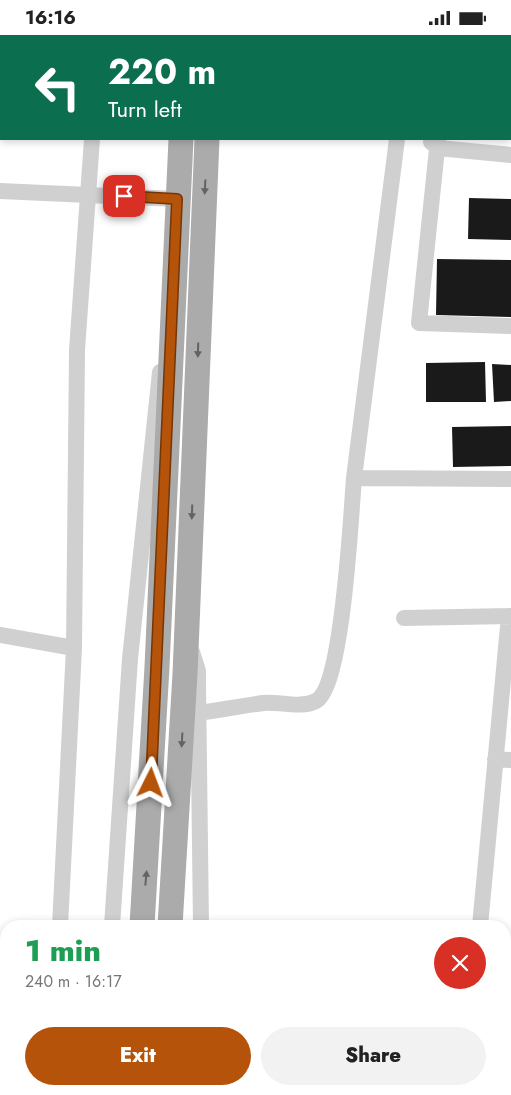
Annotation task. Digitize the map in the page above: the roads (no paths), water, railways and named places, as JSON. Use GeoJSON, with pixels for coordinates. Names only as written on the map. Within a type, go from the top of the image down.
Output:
{"type":"FeatureCollection","features":[{"type":"Feature","properties":{"kind":"main road"},"geometry":{"type":"LineString","coordinates":[[142,920],[157,667],[181,140]]}},
{"type":"Feature","properties":{"kind":"main road"},"geometry":{"type":"LineString","coordinates":[[170,920],[187,639],[208,140]]}},
{"type":"Feature","properties":{"kind":"street"},"geometry":{"type":"LineString","coordinates":[[60,920],[74,648],[77,350],[92,140]]}},
{"type":"Feature","properties":{"kind":"street"},"geometry":{"type":"LineString","coordinates":[[199,713],[264,703],[299,705],[316,701],[326,690],[340,636],[354,478],[397,140]]}},
{"type":"Feature","properties":{"kind":"street"},"geometry":{"type":"LineString","coordinates":[[511,155],[435,142],[419,323],[511,326]]}},
{"type":"Feature","properties":{"kind":"street"},"geometry":{"type":"LineString","coordinates":[[0,191],[177,199]]}},
{"type":"Feature","properties":{"kind":"street"},"geometry":{"type":"LineString","coordinates":[[112,920],[130,659],[141,540],[156,402],[174,275]]}},
{"type":"Feature","properties":{"kind":"street"},"geometry":{"type":"LineString","coordinates":[[354,478],[511,479]]}},
{"type":"Feature","properties":{"kind":"street"},"geometry":{"type":"LineString","coordinates":[[404,618],[510,616],[503,759],[481,920]]}},
{"type":"Feature","properties":{"kind":"street"},"geometry":{"type":"LineString","coordinates":[[0,635],[74,648]]}},
{"type":"Feature","properties":{"kind":"street"},"geometry":{"type":"LineString","coordinates":[[187,639],[198,671],[201,920]]}}]}
